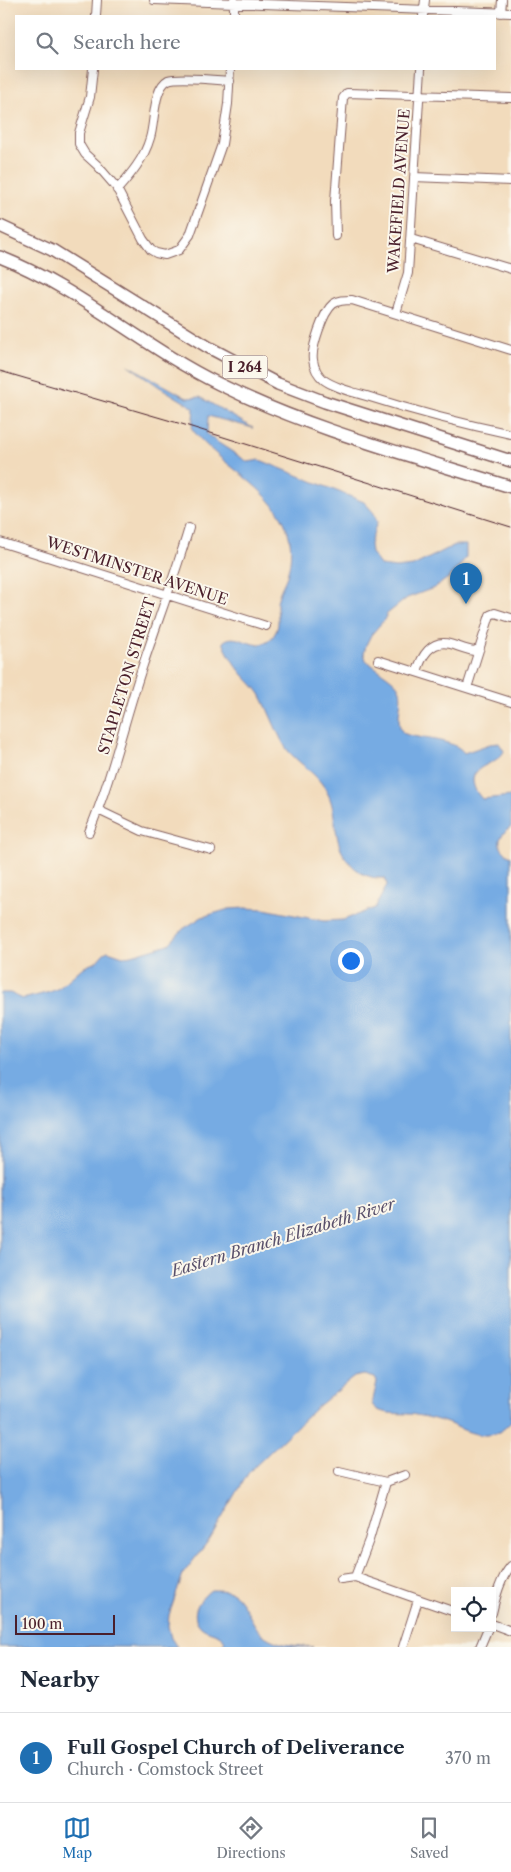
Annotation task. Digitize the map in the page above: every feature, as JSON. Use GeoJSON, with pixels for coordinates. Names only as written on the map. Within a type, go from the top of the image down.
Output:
{"type":"FeatureCollection","features":[{"type":"Feature","properties":{"kind":"highway","name":"I 264"},"geometry":{"type":"LineString","coordinates":[[0,226],[52,250],[208,347],[278,384],[350,410],[511,462]]}},
{"type":"Feature","properties":{"kind":"highway","name":"I 264"},"geometry":{"type":"LineString","coordinates":[[0,257],[55,284],[172,358],[217,384],[250,399],[330,430],[511,487]]}},
{"type":"Feature","properties":{"kind":"street"},"geometry":{"type":"LineString","coordinates":[[96,15],[97,0]]}},
{"type":"Feature","properties":{"kind":"street"},"geometry":{"type":"LineString","coordinates":[[154,0],[348,4],[424,13],[511,13]]}},
{"type":"Feature","properties":{"kind":"street"},"geometry":{"type":"LineString","coordinates":[[424,13],[425,0]]}},
{"type":"Feature","properties":{"kind":"street"},"geometry":{"type":"LineString","coordinates":[[501,13],[502,0]]}},
{"type":"Feature","properties":{"kind":"street"},"geometry":{"type":"LineString","coordinates":[[234,2],[234,15]]}},
{"type":"Feature","properties":{"kind":"street"},"geometry":{"type":"LineString","coordinates":[[93,70],[90,97],[79,133],[79,144],[85,154],[108,177],[117,190],[151,250],[162,255],[171,255],[179,250],[190,235],[222,144],[226,124],[230,70]]}},
{"type":"Feature","properties":{"kind":"street","name":"WAKEFIELD AVENUE"},"geometry":{"type":"LineString","coordinates":[[396,313],[406,282],[411,239],[421,70]]}},
{"type":"Feature","properties":{"kind":"street"},"geometry":{"type":"LineString","coordinates":[[117,190],[138,166],[144,154],[150,137],[158,94],[163,84],[174,78],[230,81]]}},
{"type":"Feature","properties":{"kind":"street"},"geometry":{"type":"LineString","coordinates":[[336,236],[336,202],[343,98],[347,93],[511,98]]}},
{"type":"Feature","properties":{"kind":"street"},"geometry":{"type":"LineString","coordinates":[[414,178],[511,180]]}},
{"type":"Feature","properties":{"kind":"street"},"geometry":{"type":"LineString","coordinates":[[411,239],[511,269]]}},
{"type":"Feature","properties":{"kind":"street"},"geometry":{"type":"LineString","coordinates":[[511,350],[396,313],[352,300],[344,300],[332,305],[328,310],[317,337],[313,352],[313,363],[318,374],[327,382],[350,391],[409,410],[511,434]]}},
{"type":"Feature","properties":{"kind":"street","name":"STAPLETON STREET"},"geometry":{"type":"LineString","coordinates":[[89,832],[116,759],[143,666],[177,569],[188,528]]}},
{"type":"Feature","properties":{"kind":"street","name":"WESTMINSTER AVENUE"},"geometry":{"type":"LineString","coordinates":[[0,542],[266,626]]}},
{"type":"Feature","properties":{"kind":"street"},"geometry":{"type":"LineString","coordinates":[[467,688],[490,615],[492,613],[511,618]]}},
{"type":"Feature","properties":{"kind":"street"},"geometry":{"type":"LineString","coordinates":[[417,672],[426,652],[436,644],[448,643],[474,651],[480,648]]}},
{"type":"Feature","properties":{"kind":"street"},"geometry":{"type":"LineString","coordinates":[[378,660],[511,702]]}},
{"type":"Feature","properties":{"kind":"street"},"geometry":{"type":"LineString","coordinates":[[98,810],[142,830],[211,850]]}},
{"type":"Feature","properties":{"kind":"street"},"geometry":{"type":"LineString","coordinates":[[339,1471],[386,1482],[405,1475]]}},
{"type":"Feature","properties":{"kind":"street"},"geometry":{"type":"LineString","coordinates":[[355,1577],[386,1482]]}},
{"type":"Feature","properties":{"kind":"street"},"geometry":{"type":"LineString","coordinates":[[496,1600],[506,1572],[511,1566]]}},
{"type":"Feature","properties":{"kind":"street"},"geometry":{"type":"LineString","coordinates":[[341,1579],[355,1577],[451,1611]]}},
{"type":"Feature","properties":{"kind":"street"},"geometry":{"type":"LineString","coordinates":[[403,1647],[418,1600]]}},
{"type":"Feature","properties":{"kind":"street"},"geometry":{"type":"LineString","coordinates":[[496,1625],[511,1631]]}},
{"type":"Feature","properties":{"kind":"street"},"geometry":{"type":"LineString","coordinates":[[480,1647],[486,1632]]}},
{"type":"Feature","properties":{"kind":"water","name":"Eastern Branch Elizabeth River"},"geometry":{"type":"Polygon","coordinates":[[[128,365],[187,398],[200,397],[253,428],[208,416],[207,434],[248,462],[260,460],[364,502],[374,513],[377,522],[370,544],[371,553],[381,566],[396,568],[413,566],[455,545],[466,545],[466,557],[454,574],[434,588],[407,598],[387,614],[371,635],[364,653],[366,660],[392,679],[398,686],[401,696],[399,721],[403,733],[454,745],[464,753],[490,744],[499,743],[504,751],[497,759],[477,771],[473,781],[476,791],[482,799],[511,796],[511,827],[503,834],[500,846],[511,856],[511,1422],[499,1432],[492,1435],[484,1435],[429,1418],[380,1411],[372,1404],[377,1382],[375,1378],[365,1375],[355,1377],[316,1408],[249,1472],[209,1540],[183,1574],[169,1615],[168,1626],[171,1638],[177,1647],[0,1647],[0,993],[10,993],[23,999],[50,992],[59,988],[82,968],[96,962],[108,951],[123,956],[132,955],[169,944],[183,929],[202,917],[229,909],[264,909],[324,921],[343,920],[375,908],[387,885],[385,878],[374,878],[361,873],[344,855],[340,847],[331,802],[325,788],[316,776],[285,747],[260,694],[242,674],[223,642],[235,638],[254,644],[261,644],[268,642],[277,630],[277,603],[287,576],[291,550],[286,528],[276,509],[261,492],[207,446],[192,429],[194,408],[128,365]]]}},
{"type":"Feature","properties":{"kind":"water"},"geometry":{"type":"Polygon","coordinates":[[[211,1590],[229,1591],[236,1595],[257,1628],[267,1637],[286,1644],[313,1647],[219,1647],[225,1641],[223,1638],[201,1627],[196,1617],[197,1607],[203,1597],[211,1590]]]}},
{"type":"Feature","properties":{"kind":"tram line"},"geometry":{"type":"LineString","coordinates":[[0,371],[185,425],[511,527]]}},
{"type":"Feature","properties":{"kind":"place","name":"Full Gospel Church of Deliverance"},"geometry":{"type":"Point","coordinates":[466,604]}}]}
